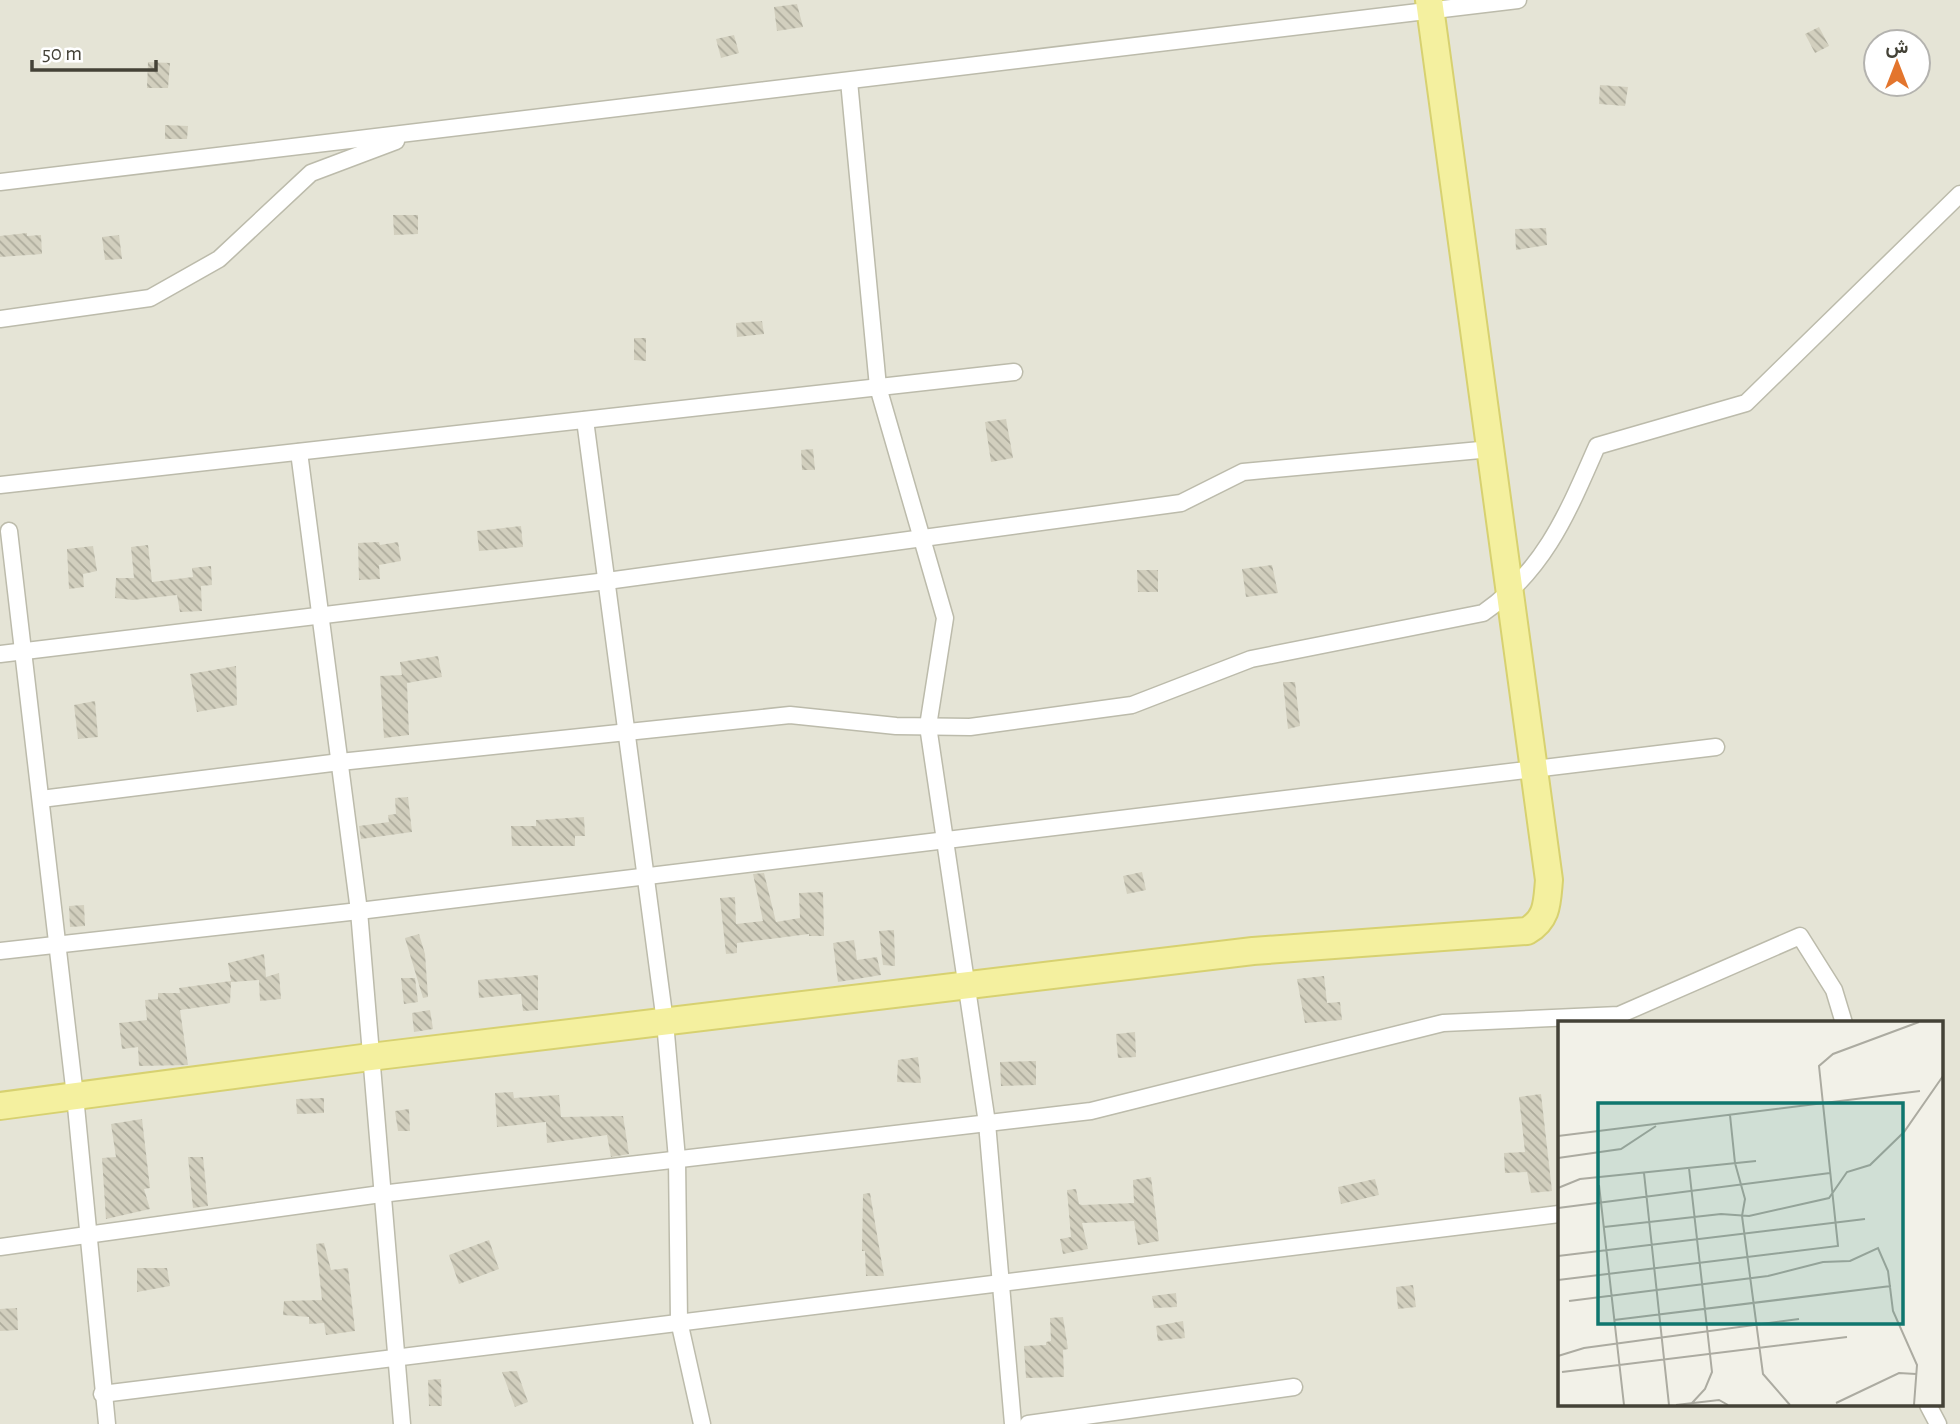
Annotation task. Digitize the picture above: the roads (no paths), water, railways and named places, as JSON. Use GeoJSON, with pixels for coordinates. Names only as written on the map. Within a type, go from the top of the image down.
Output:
{"type":"FeatureCollection","features":[{"type":"Feature","properties":{"kind":"main road"},"geometry":{"type":"LineString","coordinates":[[0,1106],[370,1057],[1253,951],[1528,931],[1540,924],[1547,906],[1549,880],[1430,6]]}},
{"type":"Feature","properties":{"kind":"street"},"geometry":{"type":"LineString","coordinates":[[0,182],[849,81],[1430,6],[1518,0]]}},
{"type":"Feature","properties":{"kind":"street"},"geometry":{"type":"LineString","coordinates":[[849,81],[878,387],[945,618],[928,726],[988,1123],[1013,1424]]}},
{"type":"Feature","properties":{"kind":"street"},"geometry":{"type":"LineString","coordinates":[[0,319],[150,298],[219,259],[311,173],[421,132]]}},
{"type":"Feature","properties":{"kind":"street"},"geometry":{"type":"LineString","coordinates":[[41,799],[340,762],[790,715],[971,727],[1132,705],[1251,659],[1483,613],[1511,593],[1560,529],[1597,446],[1746,403],[1960,194]]}},
{"type":"Feature","properties":{"kind":"street"},"geometry":{"type":"LineString","coordinates":[[0,485],[1014,372]]}},
{"type":"Feature","properties":{"kind":"street"},"geometry":{"type":"LineString","coordinates":[[585,420],[665,1022],[677,1159],[678,1321],[702,1424]]}},
{"type":"Feature","properties":{"kind":"street"},"geometry":{"type":"LineString","coordinates":[[0,654],[607,581],[1181,503],[1243,472],[1491,449]]}},
{"type":"Feature","properties":{"kind":"street"},"geometry":{"type":"LineString","coordinates":[[299,452],[359,911],[402,1424]]}},
{"type":"Feature","properties":{"kind":"street"},"geometry":{"type":"LineString","coordinates":[[9,531],[75,1096],[107,1424]]}},
{"type":"Feature","properties":{"kind":"street"},"geometry":{"type":"LineString","coordinates":[[0,951],[359,911],[1716,747]]}},
{"type":"Feature","properties":{"kind":"street"},"geometry":{"type":"LineString","coordinates":[[0,1247],[381,1194],[1091,1111],[1443,1023],[1619,1015],[1800,936],[1834,990],[1843,1021]]}},
{"type":"Feature","properties":{"kind":"street"},"geometry":{"type":"LineString","coordinates":[[102,1394],[1558,1214]]}},
{"type":"Feature","properties":{"kind":"street"},"geometry":{"type":"LineString","coordinates":[[1028,1424],[1294,1387]]}},
{"type":"Feature","properties":{"kind":"street"},"geometry":{"type":"LineString","coordinates":[[1929,1406],[1938,1424]]}}]}
